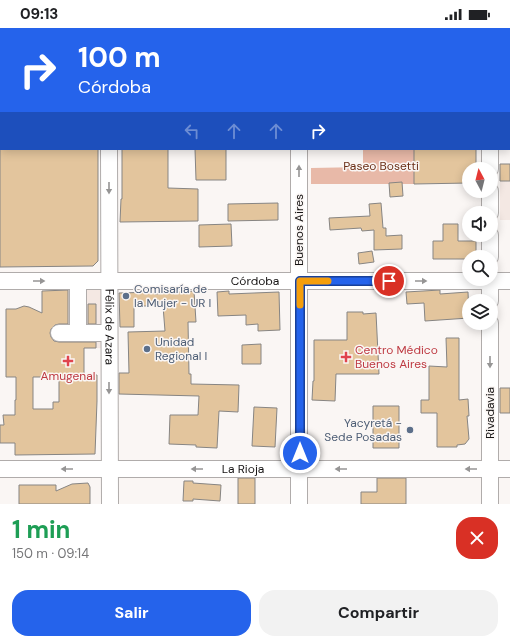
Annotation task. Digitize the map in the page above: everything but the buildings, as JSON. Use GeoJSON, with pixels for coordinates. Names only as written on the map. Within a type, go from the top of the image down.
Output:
{"type":"FeatureCollection","features":[{"type":"Feature","properties":{"kind":"street","name":"Félix de Azara"},"geometry":{"type":"LineString","coordinates":[[109,150],[110,504]]}},
{"type":"Feature","properties":{"kind":"street","name":"Buenos Aires"},"geometry":{"type":"LineString","coordinates":[[299,150],[299,504]]}},
{"type":"Feature","properties":{"kind":"street"},"geometry":{"type":"LineString","coordinates":[[490,150],[490,162]]}},
{"type":"Feature","properties":{"kind":"street","name":"Córdoba"},"geometry":{"type":"LineString","coordinates":[[0,281],[462,280]]}},
{"type":"Feature","properties":{"kind":"street","name":"Córdoba"},"geometry":{"type":"LineString","coordinates":[[498,280],[510,281]]}},
{"type":"Feature","properties":{"kind":"street"},"geometry":{"type":"LineString","coordinates":[[78,281],[78,333]]}},
{"type":"Feature","properties":{"kind":"street","name":"Rivadavia"},"geometry":{"type":"LineString","coordinates":[[490,330],[490,504]]}},
{"type":"Feature","properties":{"kind":"street"},"geometry":{"type":"LineString","coordinates":[[58,333],[109,333]]}},
{"type":"Feature","properties":{"kind":"street","name":"La Rioja"},"geometry":{"type":"LineString","coordinates":[[0,469],[510,469]]}},
{"type":"Feature","properties":{"kind":"shaded area"},"geometry":{"type":"Polygon","coordinates":[[[500,181],[510,181],[510,220],[500,220],[500,181]]]}},
{"type":"Feature","properties":{"kind":"shaded area"},"geometry":{"type":"Polygon","coordinates":[[[59,289],[104,289],[104,348],[51,349],[51,328],[60,328],[59,289]]]}},
{"type":"Feature","properties":{"kind":"green space","name":"Paseo Bosetti"},"geometry":{"type":"Polygon","coordinates":[[[363,150],[414,150],[414,184],[311,184],[311,168],[363,167],[363,150]]]}},
{"type":"Feature","properties":{"kind":"slow traffic"},"geometry":{"type":"LineString","coordinates":[[300,305],[300,281],[328,281]]}},
{"type":"Feature","properties":{"kind":"place","name":"Comisaría de la Mujer - UR I"},"geometry":{"type":"Point","coordinates":[126,296]}},
{"type":"Feature","properties":{"kind":"place","name":"Unidad Regional I"},"geometry":{"type":"Point","coordinates":[147,349]}},
{"type":"Feature","properties":{"kind":"place","name":"Centro Médico Buenos Aires"},"geometry":{"type":"Point","coordinates":[346,357]}},
{"type":"Feature","properties":{"kind":"place","name":"Amugenal"},"geometry":{"type":"Point","coordinates":[68,361]}},
{"type":"Feature","properties":{"kind":"place","name":"Yacyretá - Sede Posadas"},"geometry":{"type":"Point","coordinates":[410,430]}},
{"type":"Feature","properties":{"kind":"route"},"geometry":{"type":"LineString","coordinates":[[300,453],[300,281],[389,281]]}}]}
